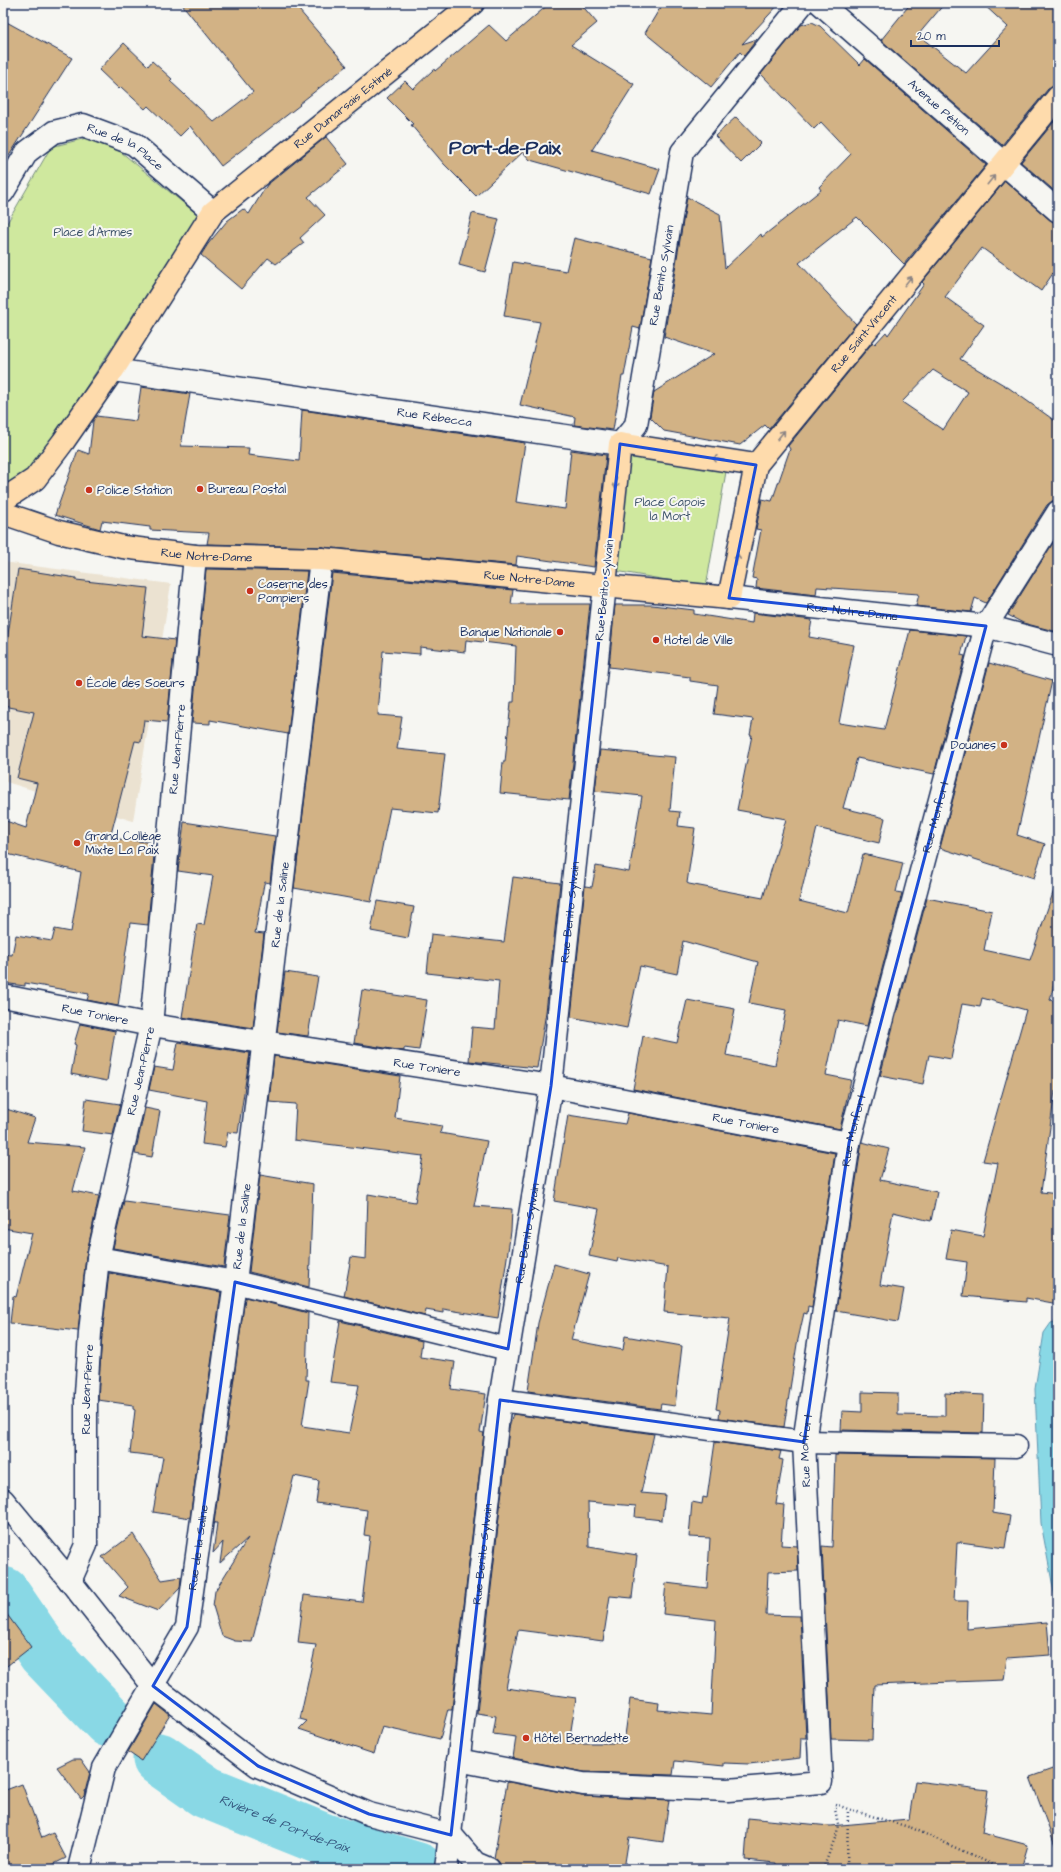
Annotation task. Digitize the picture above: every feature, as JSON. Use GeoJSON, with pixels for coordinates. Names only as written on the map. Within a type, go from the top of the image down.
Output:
{"type":"FeatureCollection","features":[{"type":"Feature","properties":{"kind":"main road","name":"Rue Dumarsais Estimé"},"geometry":{"type":"LineString","coordinates":[[3,500],[35,479],[113,370],[213,212],[473,3]]}},
{"type":"Feature","properties":{"kind":"main road","name":"Rue Saint-Vincent"},"geometry":{"type":"LineString","coordinates":[[729,598],[756,465],[1058,97]]}},
{"type":"Feature","properties":{"kind":"main road","name":"Rue Rébecca"},"geometry":{"type":"LineString","coordinates":[[620,444],[756,465]]}},
{"type":"Feature","properties":{"kind":"main road","name":"Rue Benito Sylvain"},"geometry":{"type":"LineString","coordinates":[[605,585],[620,444]]}},
{"type":"Feature","properties":{"kind":"main road","name":"Rue Notre-Dame"},"geometry":{"type":"LineString","coordinates":[[3,514],[59,532],[123,547],[195,556],[321,559],[729,598]]}},
{"type":"Feature","properties":{"kind":"street","name":"Rue Benito Sylvain"},"geometry":{"type":"LineString","coordinates":[[620,444],[636,425],[682,152],[803,3]]}},
{"type":"Feature","properties":{"kind":"street","name":"Avenue Pétion"},"geometry":{"type":"LineString","coordinates":[[820,3],[1058,211]]}},
{"type":"Feature","properties":{"kind":"street","name":"Rue de la Place"},"geometry":{"type":"LineString","coordinates":[[3,192],[27,152],[54,132],[83,125],[134,144],[213,212]]}},
{"type":"Feature","properties":{"kind":"street","name":"Rue Rébecca"},"geometry":{"type":"LineString","coordinates":[[113,370],[620,444]]}},
{"type":"Feature","properties":{"kind":"street","name":"Rue Monfort"},"geometry":{"type":"LineString","coordinates":[[821,1782],[804,1442],[849,1143],[986,626],[1058,512]]}},
{"type":"Feature","properties":{"kind":"street","name":"Rue Jean-Pierre"},"geometry":{"type":"LineString","coordinates":[[70,1581],[86,1545],[86,1394],[90,1333],[98,1258],[151,1025],[195,556]]}},
{"type":"Feature","properties":{"kind":"street","name":"Rue de la Saline"},"geometry":{"type":"LineString","coordinates":[[79,1869],[104,1768],[187,1627],[235,1282],[321,559]]}},
{"type":"Feature","properties":{"kind":"street","name":"Rue Benito Sylvain"},"geometry":{"type":"LineString","coordinates":[[448,1853],[500,1400],[551,1086],[605,585]]}},
{"type":"Feature","properties":{"kind":"street","name":"Rue Notre-Dame"},"geometry":{"type":"LineString","coordinates":[[729,598],[986,626],[1058,645]]}},
{"type":"Feature","properties":{"kind":"street","name":"Rue Toniere"},"geometry":{"type":"LineString","coordinates":[[3,996],[151,1025],[551,1086],[849,1143]]}},
{"type":"Feature","properties":{"kind":"street"},"geometry":{"type":"LineString","coordinates":[[98,1258],[235,1282],[508,1349]]}},
{"type":"Feature","properties":{"kind":"street"},"geometry":{"type":"LineString","coordinates":[[500,1400],[804,1442],[1016,1446]]}},
{"type":"Feature","properties":{"kind":"street"},"geometry":{"type":"LineString","coordinates":[[3,1500],[70,1581],[153,1686],[258,1766],[369,1814],[448,1853],[475,1862],[489,1869]]}},
{"type":"Feature","properties":{"kind":"street"},"geometry":{"type":"LineString","coordinates":[[458,1760],[583,1784],[728,1790],[821,1782]]}},
{"type":"Feature","properties":{"kind":"path"},"geometry":{"type":"LineString","coordinates":[[821,1782],[833,1803],[838,1824],[837,1833],[823,1869]]}},
{"type":"Feature","properties":{"kind":"path"},"geometry":{"type":"LineString","coordinates":[[833,1803],[848,1810],[912,1828],[996,1867],[1022,1869]]}},
{"type":"Feature","properties":{"kind":"path"},"geometry":{"type":"LineString","coordinates":[[847,1869],[848,1810]]}},
{"type":"Feature","properties":{"kind":"path"},"geometry":{"type":"LineString","coordinates":[[1028,1869],[1058,1867]]}},
{"type":"Feature","properties":{"kind":"highlighted area"},"geometry":{"type":"Polygon","coordinates":[[[620,444],[756,465],[729,598],[986,626],[849,1143],[804,1442],[500,1400],[451,1835],[369,1814],[258,1766],[153,1686],[187,1627],[235,1282],[508,1349],[551,1086],[620,444]]]}},
{"type":"Feature","properties":{"kind":"shaded area","name":"École des Soeurs"},"geometry":{"type":"Polygon","coordinates":[[[3,562],[171,584],[133,821],[3,781],[3,562]]]}},
{"type":"Feature","properties":{"kind":"green space","name":"Place d’Armes"},"geometry":{"type":"Polygon","coordinates":[[[90,137],[121,152],[198,215],[31,472],[3,490],[3,230],[51,147],[90,137]]]}},
{"type":"Feature","properties":{"kind":"green space","name":"Place Capois la Mort"},"geometry":{"type":"Polygon","coordinates":[[[626,453],[727,466],[706,587],[616,571],[626,453]]]}},
{"type":"Feature","properties":{"kind":"water"},"geometry":{"type":"Polygon","coordinates":[[[1058,1321],[1058,1614],[1041,1523],[1035,1389],[1044,1333],[1051,1323],[1058,1321]]]}},
{"type":"Feature","properties":{"kind":"building"},"geometry":{"type":"Polygon","coordinates":[[[181,3],[293,3],[347,66],[299,104],[300,105],[221,166],[190,126],[180,136],[148,106],[145,109],[121,87],[119,89],[99,70],[124,43],[148,66],[152,61],[172,79],[170,81],[214,122],[253,92],[181,3]]]}},
{"type":"Feature","properties":{"kind":"building"},"geometry":{"type":"Polygon","coordinates":[[[550,3],[580,3],[597,23],[571,45],[634,84],[592,150],[660,169],[651,194],[530,160],[523,152],[476,196],[444,164],[411,125],[413,124],[387,98],[405,81],[413,89],[434,69],[435,71],[489,25],[506,41],[550,3]]]}},
{"type":"Feature","properties":{"kind":"building"},"geometry":{"type":"Polygon","coordinates":[[[663,3],[780,3],[742,44],[757,39],[744,56],[740,52],[711,87],[645,33],[663,3]]]}},
{"type":"Feature","properties":{"kind":"building"},"geometry":{"type":"Polygon","coordinates":[[[911,3],[945,3],[918,35],[966,73],[1008,27],[982,3],[1058,3],[1058,85],[1048,89],[1002,145],[881,40],[911,3]]]}},
{"type":"Feature","properties":{"kind":"building"},"geometry":{"type":"Polygon","coordinates":[[[3,20],[72,58],[3,165],[3,20]]]}},
{"type":"Feature","properties":{"kind":"building"},"geometry":{"type":"Polygon","coordinates":[[[812,22],[820,26],[860,65],[865,59],[986,165],[904,264],[857,217],[799,263],[856,324],[769,429],[765,425],[740,445],[664,431],[650,417],[654,392],[714,354],[664,337],[687,197],[720,214],[725,268],[761,234],[762,237],[821,190],[819,187],[851,154],[821,122],[814,129],[761,74],[801,25],[812,22]]]}},
{"type":"Feature","properties":{"kind":"building"},"geometry":{"type":"Polygon","coordinates":[[[736,117],[761,143],[741,163],[715,136],[736,117]]]}},
{"type":"Feature","properties":{"kind":"building"},"geometry":{"type":"Polygon","coordinates":[[[1058,117],[1058,194],[1021,162],[1058,117]]]}},
{"type":"Feature","properties":{"kind":"building"},"geometry":{"type":"Polygon","coordinates":[[[326,137],[348,164],[308,197],[325,215],[300,238],[304,243],[276,264],[268,258],[241,289],[201,255],[227,221],[243,209],[249,214],[267,185],[326,137]]]}},
{"type":"Feature","properties":{"kind":"building"},"geometry":{"type":"Polygon","coordinates":[[[1005,181],[1050,220],[1058,223],[1058,266],[1041,291],[982,248],[945,297],[984,325],[960,359],[1009,388],[1058,423],[1058,500],[1052,501],[1047,505],[986,603],[975,598],[971,612],[916,606],[919,594],[817,587],[816,595],[756,588],[757,579],[752,578],[761,530],[756,529],[762,499],[772,501],[790,449],[788,446],[873,342],[875,344],[886,332],[888,335],[924,284],[922,282],[1005,181]],[[933,370],[902,402],[943,430],[968,392],[933,370]]]}},
{"type":"Feature","properties":{"kind":"building"},"geometry":{"type":"Polygon","coordinates":[[[472,213],[499,219],[485,272],[459,265],[472,213]]]}},
{"type":"Feature","properties":{"kind":"building"},"geometry":{"type":"Polygon","coordinates":[[[574,238],[652,257],[640,329],[633,327],[624,376],[622,376],[613,430],[574,425],[575,417],[520,405],[540,322],[504,316],[513,262],[566,271],[574,238]]]}},
{"type":"Feature","properties":{"kind":"building"},"geometry":{"type":"Polygon","coordinates":[[[141,387],[190,394],[181,446],[249,448],[248,455],[299,461],[302,410],[525,443],[516,502],[565,509],[571,450],[606,455],[594,567],[517,556],[516,565],[322,547],[207,544],[209,533],[150,530],[150,527],[102,521],[100,529],[55,515],[78,450],[89,454],[93,421],[96,416],[136,421],[141,387]]]}},
{"type":"Feature","properties":{"kind":"building"},"geometry":{"type":"Polygon","coordinates":[[[1058,535],[1058,632],[1023,623],[1008,615],[1058,535]]]}},
{"type":"Feature","properties":{"kind":"building"},"geometry":{"type":"Polygon","coordinates":[[[18,569],[76,578],[76,580],[148,588],[142,636],[175,640],[167,722],[144,720],[141,742],[135,741],[110,838],[155,843],[148,925],[130,923],[118,1006],[87,1000],[89,994],[25,983],[25,986],[3,983],[3,954],[12,955],[16,935],[52,941],[55,929],[71,932],[81,872],[3,853],[3,820],[26,828],[37,783],[17,778],[34,712],[3,706],[3,667],[18,569]]]}},
{"type":"Feature","properties":{"kind":"building"},"geometry":{"type":"Polygon","coordinates":[[[206,569],[307,571],[288,734],[210,720],[210,724],[192,723],[206,569]]]}},
{"type":"Feature","properties":{"kind":"building"},"geometry":{"type":"Polygon","coordinates":[[[332,573],[513,590],[511,604],[590,604],[569,800],[500,793],[503,762],[505,762],[511,702],[514,702],[516,646],[466,640],[465,652],[420,647],[420,654],[383,651],[378,715],[402,717],[397,749],[445,754],[438,813],[390,808],[371,902],[294,888],[332,573]]]}},
{"type":"Feature","properties":{"kind":"building"},"geometry":{"type":"Polygon","coordinates":[[[615,605],[652,605],[694,610],[694,614],[752,623],[753,613],[812,620],[809,637],[854,645],[839,723],[884,730],[910,630],[966,636],[961,655],[965,656],[934,774],[857,758],[843,808],[885,818],[879,843],[817,828],[799,901],[848,913],[863,854],[903,863],[896,892],[902,893],[867,1026],[838,1020],[826,1075],[851,1080],[840,1129],[633,1089],[643,1036],[677,1043],[687,1000],[735,1009],[726,1055],[775,1065],[786,1010],[749,1003],[758,962],[683,941],[677,974],[640,966],[627,1028],[571,1017],[585,886],[592,887],[596,866],[629,872],[642,796],[595,791],[600,750],[675,757],[670,811],[680,812],[678,826],[695,828],[687,883],[689,884],[763,898],[786,819],[737,810],[752,735],[750,735],[753,719],[714,714],[718,685],[690,681],[690,677],[609,667],[615,605]]]}},
{"type":"Feature","properties":{"kind":"building","name":"Douanes"},"geometry":{"type":"Polygon","coordinates":[[[989,663],[1052,681],[1017,835],[1045,844],[1034,878],[940,848],[989,663]]]}},
{"type":"Feature","properties":{"kind":"building"},"geometry":{"type":"Polygon","coordinates":[[[184,822],[275,836],[270,883],[265,882],[264,884],[255,933],[264,934],[253,1028],[182,1017],[197,924],[204,925],[213,876],[178,871],[184,822]]]}},
{"type":"Feature","properties":{"kind":"building"},"geometry":{"type":"Polygon","coordinates":[[[513,877],[560,883],[546,1012],[537,1068],[469,1061],[472,1027],[495,1029],[499,981],[427,973],[431,934],[504,942],[513,877]]]}},
{"type":"Feature","properties":{"kind":"building"},"geometry":{"type":"Polygon","coordinates":[[[1054,890],[1058,891],[1058,967],[1050,1000],[1058,1003],[1058,1091],[1055,1091],[1041,1192],[1058,1194],[1058,1304],[1026,1298],[1026,1302],[963,1296],[967,1262],[946,1259],[951,1230],[983,1236],[998,1163],[983,1161],[1026,1010],[982,998],[980,1007],[962,1004],[951,1059],[929,1055],[923,1084],[880,1076],[927,898],[992,911],[984,950],[1030,960],[1054,890]]]}},
{"type":"Feature","properties":{"kind":"building"},"geometry":{"type":"Polygon","coordinates":[[[377,901],[414,907],[408,938],[371,931],[377,901]]]}},
{"type":"Feature","properties":{"kind":"building"},"geometry":{"type":"Polygon","coordinates":[[[285,972],[318,977],[308,1036],[277,1032],[285,972]]]}},
{"type":"Feature","properties":{"kind":"building"},"geometry":{"type":"Polygon","coordinates":[[[362,990],[427,1000],[419,1050],[404,1048],[404,1051],[354,1043],[362,990]]]}},
{"type":"Feature","properties":{"kind":"building"},"geometry":{"type":"Polygon","coordinates":[[[80,1024],[115,1031],[107,1081],[71,1074],[76,1045],[74,1044],[80,1024]]]}},
{"type":"Feature","properties":{"kind":"building"},"geometry":{"type":"Polygon","coordinates":[[[178,1042],[250,1053],[238,1133],[228,1132],[225,1147],[202,1144],[207,1101],[149,1090],[154,1067],[173,1070],[178,1042]]]}},
{"type":"Feature","properties":{"kind":"building"},"geometry":{"type":"Polygon","coordinates":[[[274,1056],[400,1076],[395,1118],[442,1126],[440,1133],[487,1141],[474,1206],[512,1209],[511,1231],[498,1318],[443,1309],[443,1313],[426,1310],[425,1316],[344,1296],[351,1257],[366,1259],[368,1194],[415,1202],[423,1156],[294,1140],[296,1104],[269,1102],[274,1056]]]}},
{"type":"Feature","properties":{"kind":"building"},"geometry":{"type":"Polygon","coordinates":[[[86,1099],[120,1104],[113,1135],[82,1131],[86,1099]]]}},
{"type":"Feature","properties":{"kind":"building"},"geometry":{"type":"Polygon","coordinates":[[[3,1108],[35,1118],[27,1142],[85,1147],[73,1191],[99,1196],[86,1257],[78,1331],[10,1323],[13,1296],[16,1297],[32,1233],[3,1228],[3,1108]]]}},
{"type":"Feature","properties":{"kind":"building"},"geometry":{"type":"Polygon","coordinates":[[[145,1108],[160,1111],[152,1157],[135,1154],[145,1108]]]}},
{"type":"Feature","properties":{"kind":"building"},"geometry":{"type":"Polygon","coordinates":[[[628,1113],[835,1153],[812,1307],[808,1306],[807,1314],[804,1313],[797,1344],[784,1427],[719,1418],[720,1410],[716,1409],[730,1318],[664,1312],[668,1267],[618,1258],[617,1262],[589,1256],[599,1209],[554,1201],[568,1115],[625,1124],[628,1113]]]}},
{"type":"Feature","properties":{"kind":"building"},"geometry":{"type":"Polygon","coordinates":[[[862,1142],[889,1149],[880,1180],[937,1192],[931,1221],[893,1212],[880,1285],[904,1289],[898,1322],[836,1311],[862,1142]]]}},
{"type":"Feature","properties":{"kind":"building"},"geometry":{"type":"Polygon","coordinates":[[[260,1175],[313,1184],[309,1287],[249,1272],[260,1175]]]}},
{"type":"Feature","properties":{"kind":"building"},"geometry":{"type":"Polygon","coordinates":[[[124,1201],[230,1215],[224,1267],[113,1248],[124,1201]]]}},
{"type":"Feature","properties":{"kind":"building"},"geometry":{"type":"Polygon","coordinates":[[[554,1264],[589,1274],[571,1340],[623,1350],[625,1336],[682,1346],[675,1406],[661,1404],[660,1409],[528,1391],[538,1323],[554,1264]]]}},
{"type":"Feature","properties":{"kind":"building"},"geometry":{"type":"Polygon","coordinates":[[[109,1273],[221,1292],[190,1518],[153,1512],[163,1457],[130,1453],[135,1410],[133,1409],[133,1405],[98,1400],[102,1334],[109,1273]]]}},
{"type":"Feature","properties":{"kind":"building"},"geometry":{"type":"Polygon","coordinates":[[[245,1297],[308,1313],[306,1380],[309,1380],[302,1426],[349,1433],[359,1385],[330,1382],[340,1321],[422,1341],[420,1357],[455,1362],[451,1389],[486,1394],[480,1432],[484,1433],[452,1709],[448,1709],[440,1739],[382,1726],[374,1754],[299,1729],[307,1721],[300,1719],[316,1645],[298,1643],[304,1595],[362,1602],[370,1536],[364,1535],[367,1510],[316,1503],[319,1481],[294,1476],[252,1642],[235,1641],[222,1636],[213,1606],[215,1591],[248,1538],[220,1563],[223,1542],[213,1553],[217,1523],[214,1523],[245,1297]]]}},
{"type":"Feature","properties":{"kind":"building"},"geometry":{"type":"Polygon","coordinates":[[[862,1392],[898,1393],[898,1415],[945,1416],[945,1393],[984,1395],[983,1433],[841,1430],[842,1411],[862,1412],[862,1392]]]}},
{"type":"Feature","properties":{"kind":"building"},"geometry":{"type":"Polygon","coordinates":[[[513,1414],[654,1434],[641,1493],[665,1495],[662,1520],[635,1517],[636,1506],[588,1502],[589,1547],[637,1555],[632,1598],[610,1596],[603,1641],[518,1630],[506,1688],[576,1698],[569,1743],[624,1743],[630,1699],[659,1703],[658,1710],[711,1715],[716,1620],[663,1614],[666,1583],[707,1588],[710,1538],[689,1537],[692,1502],[702,1504],[703,1497],[707,1498],[715,1442],[781,1451],[779,1459],[783,1460],[776,1504],[784,1505],[781,1545],[797,1546],[798,1571],[768,1572],[766,1615],[800,1616],[806,1738],[801,1738],[800,1758],[749,1764],[724,1763],[724,1766],[675,1761],[673,1775],[584,1772],[513,1758],[516,1737],[493,1734],[496,1716],[477,1713],[509,1428],[513,1414]]]}},
{"type":"Feature","properties":{"kind":"building"},"geometry":{"type":"Polygon","coordinates":[[[835,1455],[995,1458],[993,1513],[1010,1516],[1005,1548],[960,1542],[957,1543],[954,1601],[968,1601],[967,1629],[1047,1622],[1050,1655],[1007,1658],[1004,1680],[874,1685],[872,1740],[831,1739],[822,1546],[832,1547],[835,1455]]]}},
{"type":"Feature","properties":{"kind":"building"},"geometry":{"type":"Polygon","coordinates":[[[133,1534],[162,1580],[181,1577],[180,1588],[158,1611],[119,1596],[128,1587],[102,1557],[133,1534]]]}},
{"type":"Feature","properties":{"kind":"building"},"geometry":{"type":"Polygon","coordinates":[[[3,1609],[31,1647],[3,1669],[3,1609]]]}},
{"type":"Feature","properties":{"kind":"building"},"geometry":{"type":"Polygon","coordinates":[[[156,1704],[170,1715],[141,1761],[128,1752],[156,1704]]]}},
{"type":"Feature","properties":{"kind":"building"},"geometry":{"type":"Polygon","coordinates":[[[73,1759],[81,1759],[90,1772],[84,1796],[81,1799],[57,1767],[73,1759]]]}},
{"type":"Feature","properties":{"kind":"building"},"geometry":{"type":"Polygon","coordinates":[[[1058,1767],[1058,1845],[1055,1845],[1030,1777],[1058,1767]]]}},
{"type":"Feature","properties":{"kind":"building"},"geometry":{"type":"Polygon","coordinates":[[[915,1781],[988,1790],[982,1833],[1028,1845],[1021,1869],[776,1869],[776,1863],[745,1860],[748,1818],[830,1826],[909,1819],[915,1781]]]}},
{"type":"Feature","properties":{"kind":"building"},"geometry":{"type":"Polygon","coordinates":[[[509,1782],[582,1796],[669,1800],[663,1842],[629,1837],[624,1869],[501,1869],[499,1862],[494,1858],[507,1783],[509,1782]]]}},
{"type":"Feature","properties":{"kind":"building"},"geometry":{"type":"Polygon","coordinates":[[[22,1784],[42,1838],[53,1833],[66,1858],[44,1869],[3,1869],[3,1791],[22,1784]]]}},
{"type":"Feature","properties":{"kind":"waterway","name":"Rivière de Port-de-Paix"},"geometry":{"type":"LineString","coordinates":[[3,1593],[44,1653],[109,1721]]}},
{"type":"Feature","properties":{"kind":"waterway","name":"Rivière de Port-de-Paix"},"geometry":{"type":"LineString","coordinates":[[159,1759],[206,1792],[325,1840],[418,1869]]}},
{"type":"Feature","properties":{"kind":"place","name":"Bureau Postal"},"geometry":{"type":"Point","coordinates":[200,489]}},
{"type":"Feature","properties":{"kind":"place","name":"Police Station"},"geometry":{"type":"Point","coordinates":[89,490]}},
{"type":"Feature","properties":{"kind":"place","name":"Caserne des Pompiers"},"geometry":{"type":"Point","coordinates":[250,591]}},
{"type":"Feature","properties":{"kind":"place","name":"Banque Nationale"},"geometry":{"type":"Point","coordinates":[560,632]}},
{"type":"Feature","properties":{"kind":"place","name":"Hotel de Ville"},"geometry":{"type":"Point","coordinates":[656,640]}},
{"type":"Feature","properties":{"kind":"place","name":"École des Soeurs"},"geometry":{"type":"Point","coordinates":[79,683]}},
{"type":"Feature","properties":{"kind":"place","name":"Douanes"},"geometry":{"type":"Point","coordinates":[1004,745]}},
{"type":"Feature","properties":{"kind":"place","name":"Grand Collège Mixte La Paix"},"geometry":{"type":"Point","coordinates":[77,843]}},
{"type":"Feature","properties":{"kind":"place","name":"Hôtel Bernadette"},"geometry":{"type":"Point","coordinates":[526,1738]}},
{"type":"Feature","properties":{"kind":"district","name":"Port-de-Paix"},"geometry":{"type":"Point","coordinates":[505,147]}}]}
